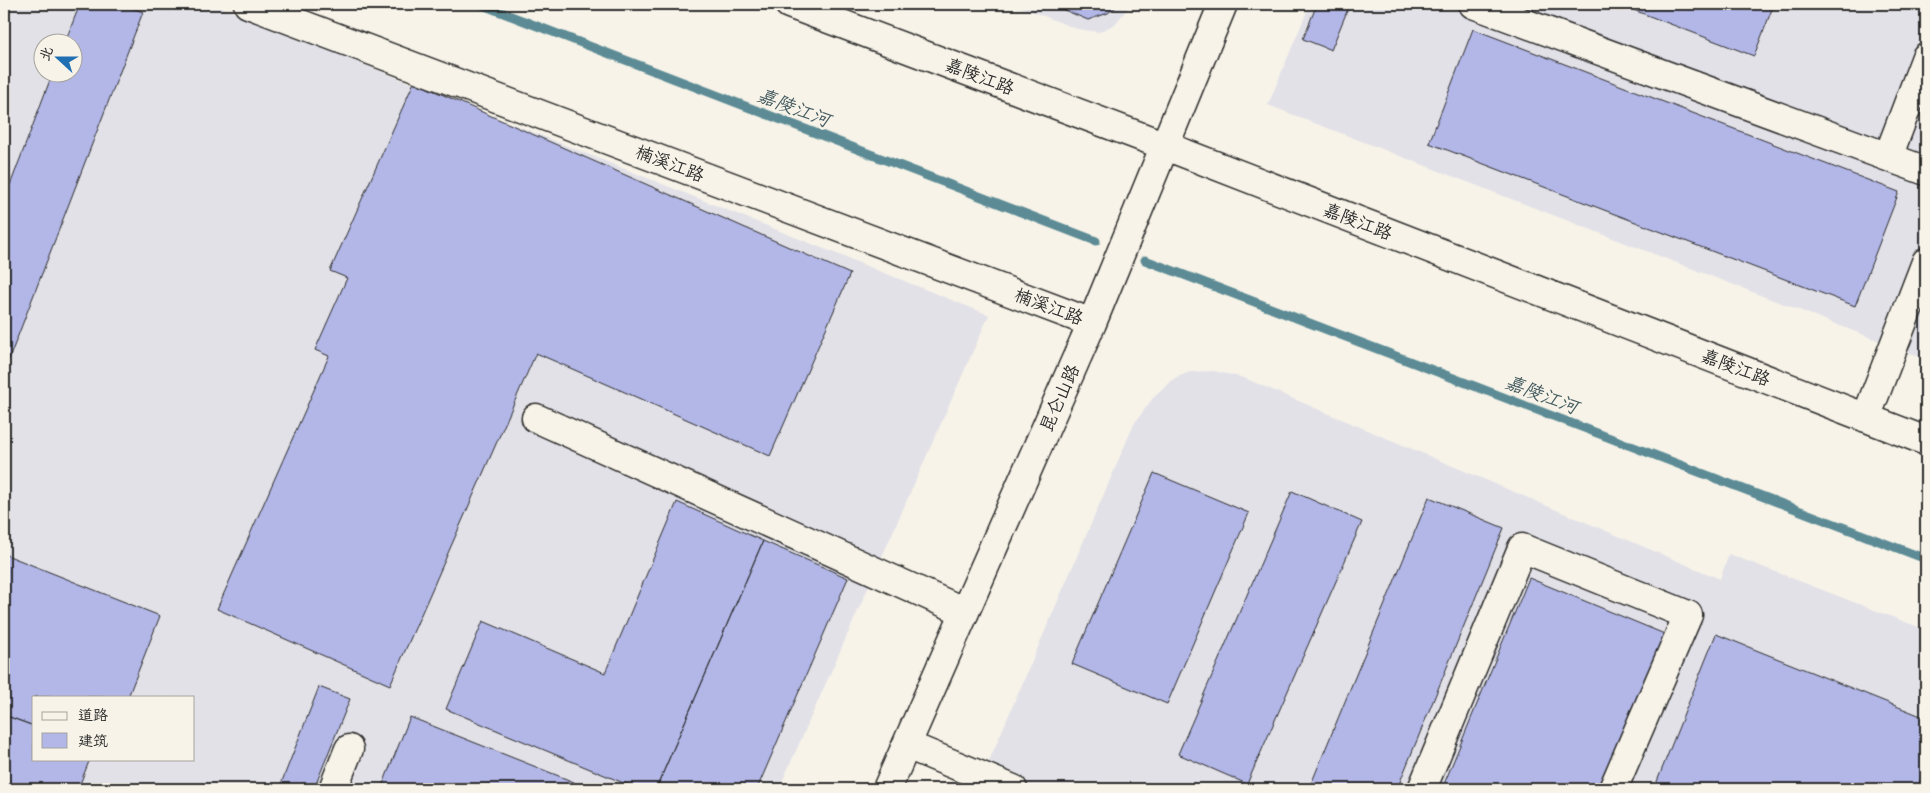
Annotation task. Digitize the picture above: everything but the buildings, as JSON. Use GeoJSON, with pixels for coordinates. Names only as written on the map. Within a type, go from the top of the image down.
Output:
{"type":"FeatureCollection","features":[{"type":"Feature","properties":{"kind":"street","name":"楠溪江路"},"geometry":{"type":"LineString","coordinates":[[248,4],[1092,323]]}},
{"type":"Feature","properties":{"kind":"street","name":"嘉陵江路"},"geometry":{"type":"LineString","coordinates":[[789,4],[1163,145],[1926,441]]}},
{"type":"Feature","properties":{"kind":"street","name":"昆仑山路"},"geometry":{"type":"LineString","coordinates":[[888,789],[1092,323],[1163,145],[1223,4]]}},
{"type":"Feature","properties":{"kind":"street"},"geometry":{"type":"LineString","coordinates":[[1473,4],[1926,171]]}},
{"type":"Feature","properties":{"kind":"street"},"geometry":{"type":"LineString","coordinates":[[1888,157],[1926,57]]}},
{"type":"Feature","properties":{"kind":"street"},"geometry":{"type":"LineString","coordinates":[[1866,418],[1926,262]]}},
{"type":"Feature","properties":{"kind":"street"},"geometry":{"type":"LineString","coordinates":[[536,418],[965,612]]}},
{"type":"Feature","properties":{"kind":"street"},"geometry":{"type":"LineString","coordinates":[[1422,789],[1522,548],[1688,615],[1612,789]]}},
{"type":"Feature","properties":{"kind":"street"},"geometry":{"type":"LineString","coordinates":[[907,745],[1013,789]]}},
{"type":"Feature","properties":{"kind":"street"},"geometry":{"type":"LineString","coordinates":[[334,789],[349,749]]}},
{"type":"Feature","properties":{"kind":"shaded area"},"geometry":{"type":"Polygon","coordinates":[[[4,4],[213,4],[989,315],[779,789],[4,789],[4,4]]]}},
{"type":"Feature","properties":{"kind":"shaded area"},"geometry":{"type":"Polygon","coordinates":[[[1013,4],[1131,4],[1115,24],[1099,32],[1077,29],[1013,4]]]}},
{"type":"Feature","properties":{"kind":"shaded area"},"geometry":{"type":"Polygon","coordinates":[[[1310,4],[1926,4],[1926,359],[1268,105],[1310,4]]]}},
{"type":"Feature","properties":{"kind":"shaded area"},"geometry":{"type":"Polygon","coordinates":[[[1214,371],[1244,378],[1720,579],[1729,554],[1926,630],[1926,789],[977,789],[1134,424],[1153,398],[1175,378],[1190,372],[1214,371]]]}},
{"type":"Feature","properties":{"kind":"waterway","name":"嘉陵江河"},"geometry":{"type":"LineString","coordinates":[[480,4],[1096,241]]}},
{"type":"Feature","properties":{"kind":"waterway","name":"嘉陵江河"},"geometry":{"type":"LineString","coordinates":[[1145,260],[1926,559]]}}]}
